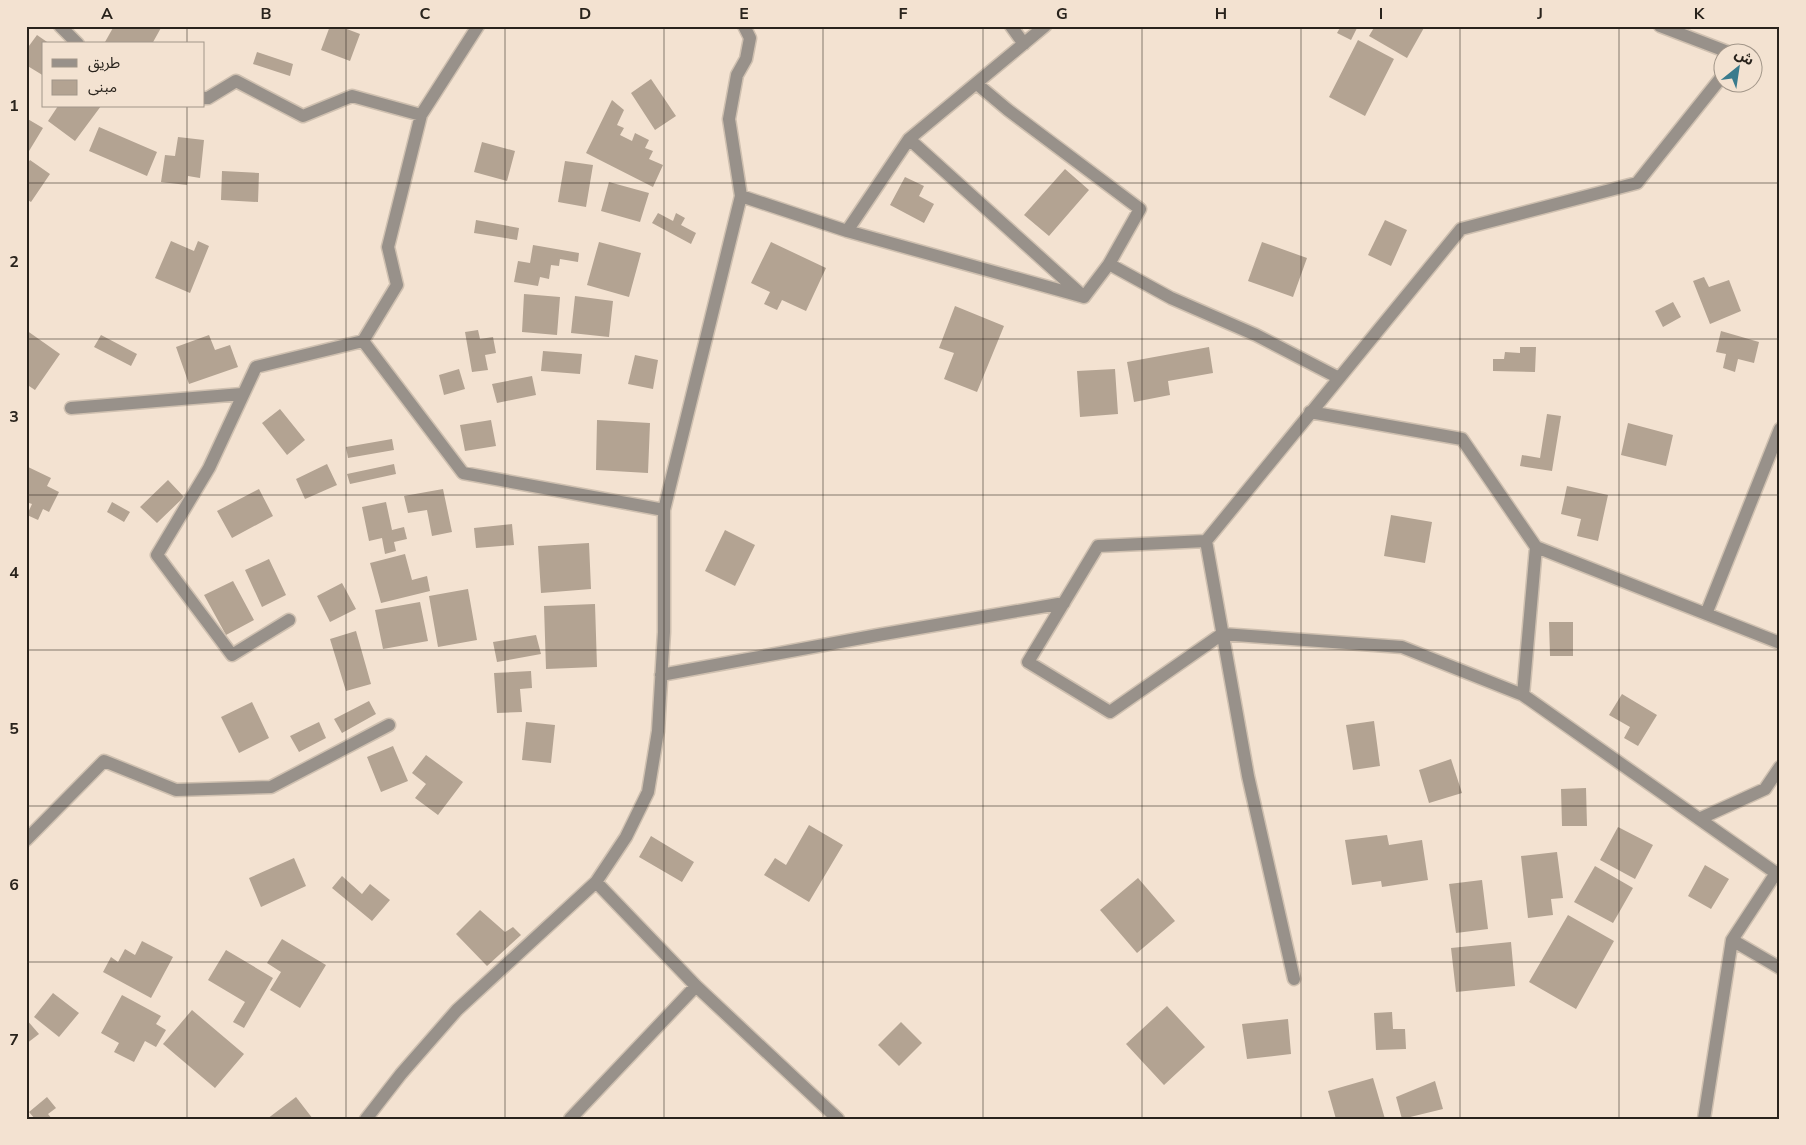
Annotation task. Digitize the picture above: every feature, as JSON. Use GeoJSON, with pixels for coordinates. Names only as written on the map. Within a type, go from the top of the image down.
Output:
{"type":"FeatureCollection","features":[{"type":"Feature","properties":{"kind":"street"},"geometry":{"type":"LineString","coordinates":[[60,26],[76,42]]}},
{"type":"Feature","properties":{"kind":"street"},"geometry":{"type":"LineString","coordinates":[[289,620],[232,655],[157,555],[209,468],[256,367],[363,341],[397,285],[388,247],[421,115],[478,26]]}},
{"type":"Feature","properties":{"kind":"street"},"geometry":{"type":"LineString","coordinates":[[366,1119],[401,1074],[457,1010],[596,882],[626,837],[648,792],[658,731],[664,632],[664,510],[740,196],[729,119],[737,75],[746,59],[750,38],[744,26]]}},
{"type":"Feature","properties":{"kind":"street"},"geometry":{"type":"LineString","coordinates":[[1011,26],[1024,44]]}},
{"type":"Feature","properties":{"kind":"street"},"geometry":{"type":"LineString","coordinates":[[847,231],[909,139],[1045,26]]}},
{"type":"Feature","properties":{"kind":"street"},"geometry":{"type":"LineString","coordinates":[[1660,26],[1714,47]]}},
{"type":"Feature","properties":{"kind":"street"},"geometry":{"type":"LineString","coordinates":[[205,98],[236,81],[303,116],[352,96],[421,115]]}},
{"type":"Feature","properties":{"kind":"street"},"geometry":{"type":"LineString","coordinates":[[977,84],[1140,209],[1109,264],[1084,296]]}},
{"type":"Feature","properties":{"kind":"street"},"geometry":{"type":"LineString","coordinates":[[1704,1119],[1732,940],[1778,872],[1699,819],[1523,694],[1402,647],[1222,634],[1110,712],[1028,662],[1098,546],[1206,541],[1461,229],[1637,183],[1714,87]]}},
{"type":"Feature","properties":{"kind":"street"},"geometry":{"type":"LineString","coordinates":[[909,139],[1084,296]]}},
{"type":"Feature","properties":{"kind":"street"},"geometry":{"type":"LineString","coordinates":[[740,196],[847,231],[1084,296]]}},
{"type":"Feature","properties":{"kind":"street"},"geometry":{"type":"LineString","coordinates":[[1109,264],[1171,298],[1256,335],[1339,378]]}},
{"type":"Feature","properties":{"kind":"street"},"geometry":{"type":"LineString","coordinates":[[363,341],[463,473],[664,510]]}},
{"type":"Feature","properties":{"kind":"street"},"geometry":{"type":"LineString","coordinates":[[71,408],[242,394]]}},
{"type":"Feature","properties":{"kind":"street"},"geometry":{"type":"LineString","coordinates":[[1310,412],[1462,438],[1536,546],[1780,643]]}},
{"type":"Feature","properties":{"kind":"street"},"geometry":{"type":"LineString","coordinates":[[1706,614],[1780,430]]}},
{"type":"Feature","properties":{"kind":"street"},"geometry":{"type":"LineString","coordinates":[[1206,541],[1248,776],[1294,978]]}},
{"type":"Feature","properties":{"kind":"street"},"geometry":{"type":"LineString","coordinates":[[1523,694],[1536,546]]}},
{"type":"Feature","properties":{"kind":"street"},"geometry":{"type":"LineString","coordinates":[[661,675],[1064,603]]}},
{"type":"Feature","properties":{"kind":"street"},"geometry":{"type":"LineString","coordinates":[[26,840],[104,761],[176,790],[271,787],[389,725]]}},
{"type":"Feature","properties":{"kind":"street"},"geometry":{"type":"LineString","coordinates":[[1699,819],[1766,789],[1780,767]]}},
{"type":"Feature","properties":{"kind":"street"},"geometry":{"type":"LineString","coordinates":[[596,882],[696,986],[838,1119]]}},
{"type":"Feature","properties":{"kind":"street"},"geometry":{"type":"LineString","coordinates":[[1732,940],[1780,968]]}},
{"type":"Feature","properties":{"kind":"street"},"geometry":{"type":"LineString","coordinates":[[570,1119],[696,986]]}},
{"type":"Feature","properties":{"kind":"building"},"geometry":{"type":"Polygon","coordinates":[[[114,26],[162,26],[153,42],[105,42],[114,26]]]}},
{"type":"Feature","properties":{"kind":"building"},"geometry":{"type":"Polygon","coordinates":[[[330,26],[339,26],[360,34],[350,61],[321,50],[330,26]]]}},
{"type":"Feature","properties":{"kind":"building"},"geometry":{"type":"Polygon","coordinates":[[[1341,26],[1358,26],[1351,40],[1337,33],[1341,26]]]}},
{"type":"Feature","properties":{"kind":"building"},"geometry":{"type":"Polygon","coordinates":[[[1375,26],[1425,26],[1407,58],[1369,36],[1375,26]]]}},
{"type":"Feature","properties":{"kind":"building"},"geometry":{"type":"Polygon","coordinates":[[[37,35],[47,42],[42,42],[42,75],[26,65],[26,50],[37,35]]]}},
{"type":"Feature","properties":{"kind":"building"},"geometry":{"type":"Polygon","coordinates":[[[1358,40],[1394,59],[1365,116],[1329,97],[1358,40]]]}},
{"type":"Feature","properties":{"kind":"building"},"geometry":{"type":"Polygon","coordinates":[[[257,52],[293,64],[290,76],[253,64],[257,52]]]}},
{"type":"Feature","properties":{"kind":"building"},"geometry":{"type":"Polygon","coordinates":[[[651,79],[676,116],[655,130],[631,93],[651,79]]]}},
{"type":"Feature","properties":{"kind":"building"},"geometry":{"type":"Polygon","coordinates":[[[612,100],[624,110],[617,125],[624,128],[620,135],[632,141],[635,133],[649,140],[645,148],[653,151],[649,159],[663,165],[653,187],[586,153],[612,100]]]}},
{"type":"Feature","properties":{"kind":"building"},"geometry":{"type":"Polygon","coordinates":[[[57,108],[100,108],[75,141],[48,121],[57,108]]]}},
{"type":"Feature","properties":{"kind":"building"},"geometry":{"type":"Polygon","coordinates":[[[26,118],[43,128],[26,156],[26,118]]]}},
{"type":"Feature","properties":{"kind":"building"},"geometry":{"type":"Polygon","coordinates":[[[99,127],[157,152],[147,176],[89,151],[99,127]]]}},
{"type":"Feature","properties":{"kind":"building"},"geometry":{"type":"Polygon","coordinates":[[[178,137],[204,140],[200,178],[188,176],[187,185],[161,182],[165,155],[175,156],[178,137]]]}},
{"type":"Feature","properties":{"kind":"building"},"geometry":{"type":"Polygon","coordinates":[[[482,142],[515,151],[507,181],[474,172],[482,142]]]}},
{"type":"Feature","properties":{"kind":"building"},"geometry":{"type":"Polygon","coordinates":[[[30,160],[50,174],[31,202],[26,199],[26,165],[30,160]]]}},
{"type":"Feature","properties":{"kind":"building"},"geometry":{"type":"Polygon","coordinates":[[[565,161],[593,165],[586,207],[558,202],[565,161]]]}},
{"type":"Feature","properties":{"kind":"building"},"geometry":{"type":"Polygon","coordinates":[[[1065,169],[1089,190],[1049,236],[1024,215],[1065,169]]]}},
{"type":"Feature","properties":{"kind":"building"},"geometry":{"type":"Polygon","coordinates":[[[222,171],[259,173],[258,202],[221,200],[222,171]]]}},
{"type":"Feature","properties":{"kind":"building"},"geometry":{"type":"Polygon","coordinates":[[[905,177],[924,186],[919,196],[934,204],[924,223],[890,205],[905,177]]]}},
{"type":"Feature","properties":{"kind":"building"},"geometry":{"type":"Polygon","coordinates":[[[609,182],[649,193],[640,222],[601,211],[609,182]]]}},
{"type":"Feature","properties":{"kind":"building"},"geometry":{"type":"Polygon","coordinates":[[[658,213],[673,221],[676,213],[685,218],[681,225],[696,233],[691,244],[652,223],[658,213]]]}},
{"type":"Feature","properties":{"kind":"building"},"geometry":{"type":"Polygon","coordinates":[[[476,220],[519,228],[517,240],[474,233],[476,220]]]}},
{"type":"Feature","properties":{"kind":"building"},"geometry":{"type":"Polygon","coordinates":[[[1385,220],[1407,230],[1391,266],[1368,255],[1385,220]]]}},
{"type":"Feature","properties":{"kind":"building"},"geometry":{"type":"Polygon","coordinates":[[[171,241],[194,251],[198,241],[209,246],[190,293],[155,278],[171,241]]]}},
{"type":"Feature","properties":{"kind":"building"},"geometry":{"type":"Polygon","coordinates":[[[599,242],[641,253],[629,297],[587,285],[599,242]]]}},
{"type":"Feature","properties":{"kind":"building"},"geometry":{"type":"Polygon","coordinates":[[[771,242],[826,268],[806,311],[782,300],[777,310],[764,304],[770,292],[751,283],[771,242]]]}},
{"type":"Feature","properties":{"kind":"building"},"geometry":{"type":"Polygon","coordinates":[[[1262,242],[1307,258],[1293,297],[1248,281],[1262,242]]]}},
{"type":"Feature","properties":{"kind":"building"},"geometry":{"type":"Polygon","coordinates":[[[533,245],[579,253],[578,262],[560,259],[559,266],[551,265],[549,279],[540,277],[538,286],[514,282],[518,261],[530,263],[533,245]]]}},
{"type":"Feature","properties":{"kind":"building"},"geometry":{"type":"Polygon","coordinates":[[[1704,277],[1709,287],[1729,280],[1741,311],[1710,324],[1693,281],[1704,277]]]}},
{"type":"Feature","properties":{"kind":"building"},"geometry":{"type":"Polygon","coordinates":[[[524,294],[560,297],[557,335],[522,332],[524,294]]]}},
{"type":"Feature","properties":{"kind":"building"},"geometry":{"type":"Polygon","coordinates":[[[575,296],[613,301],[609,337],[571,333],[575,296]]]}},
{"type":"Feature","properties":{"kind":"building"},"geometry":{"type":"Polygon","coordinates":[[[1673,302],[1681,317],[1663,327],[1655,311],[1673,302]]]}},
{"type":"Feature","properties":{"kind":"building"},"geometry":{"type":"Polygon","coordinates":[[[955,306],[1004,326],[977,392],[944,379],[954,353],[939,348],[955,306]]]}},
{"type":"Feature","properties":{"kind":"building"},"geometry":{"type":"Polygon","coordinates":[[[26,330],[60,354],[35,390],[26,384],[26,330]]]}},
{"type":"Feature","properties":{"kind":"building"},"geometry":{"type":"Polygon","coordinates":[[[478,330],[480,339],[493,337],[496,353],[485,355],[488,370],[472,372],[465,332],[478,330]]]}},
{"type":"Feature","properties":{"kind":"building"},"geometry":{"type":"Polygon","coordinates":[[[1721,331],[1759,342],[1754,363],[1738,359],[1735,372],[1723,368],[1726,354],[1716,352],[1721,331]]]}},
{"type":"Feature","properties":{"kind":"building"},"geometry":{"type":"Polygon","coordinates":[[[101,335],[137,354],[131,366],[94,347],[101,335]]]}},
{"type":"Feature","properties":{"kind":"building"},"geometry":{"type":"Polygon","coordinates":[[[209,335],[215,350],[230,345],[238,367],[189,384],[176,347],[209,335]]]}},
{"type":"Feature","properties":{"kind":"building"},"geometry":{"type":"Polygon","coordinates":[[[1209,347],[1213,373],[1168,381],[1170,395],[1134,402],[1127,362],[1209,347]]]}},
{"type":"Feature","properties":{"kind":"building"},"geometry":{"type":"Polygon","coordinates":[[[1520,347],[1536,347],[1535,372],[1493,371],[1493,359],[1504,359],[1505,352],[1520,353],[1520,347]]]}},
{"type":"Feature","properties":{"kind":"building"},"geometry":{"type":"Polygon","coordinates":[[[543,351],[582,354],[580,374],[541,371],[543,351]]]}},
{"type":"Feature","properties":{"kind":"building"},"geometry":{"type":"Polygon","coordinates":[[[635,355],[658,360],[653,389],[628,384],[635,355]]]}},
{"type":"Feature","properties":{"kind":"building"},"geometry":{"type":"Polygon","coordinates":[[[459,369],[465,389],[444,395],[439,375],[459,369]]]}},
{"type":"Feature","properties":{"kind":"building"},"geometry":{"type":"Polygon","coordinates":[[[1115,369],[1118,414],[1080,417],[1077,371],[1115,369]]]}},
{"type":"Feature","properties":{"kind":"building"},"geometry":{"type":"Polygon","coordinates":[[[532,376],[536,395],[497,403],[492,384],[532,376]]]}},
{"type":"Feature","properties":{"kind":"building"},"geometry":{"type":"Polygon","coordinates":[[[280,409],[305,440],[287,455],[262,423],[280,409]]]}},
{"type":"Feature","properties":{"kind":"building"},"geometry":{"type":"Polygon","coordinates":[[[1547,414],[1561,416],[1552,471],[1520,466],[1522,455],[1540,458],[1547,414]]]}},
{"type":"Feature","properties":{"kind":"building"},"geometry":{"type":"Polygon","coordinates":[[[491,420],[496,446],[465,451],[460,425],[491,420]]]}},
{"type":"Feature","properties":{"kind":"building"},"geometry":{"type":"Polygon","coordinates":[[[597,420],[650,423],[648,473],[596,470],[597,420]]]}},
{"type":"Feature","properties":{"kind":"building"},"geometry":{"type":"Polygon","coordinates":[[[1628,423],[1673,435],[1666,466],[1621,455],[1628,423]]]}},
{"type":"Feature","properties":{"kind":"building"},"geometry":{"type":"Polygon","coordinates":[[[392,439],[394,450],[348,458],[346,447],[392,439]]]}},
{"type":"Feature","properties":{"kind":"building"},"geometry":{"type":"Polygon","coordinates":[[[327,464],[337,485],[305,499],[296,479],[327,464]]]}},
{"type":"Feature","properties":{"kind":"building"},"geometry":{"type":"Polygon","coordinates":[[[394,464],[396,474],[350,484],[347,474],[394,464]]]}},
{"type":"Feature","properties":{"kind":"building"},"geometry":{"type":"Polygon","coordinates":[[[26,466],[51,478],[47,486],[59,492],[49,512],[43,509],[38,520],[27,515],[32,504],[26,502],[26,466]]]}},
{"type":"Feature","properties":{"kind":"building"},"geometry":{"type":"Polygon","coordinates":[[[168,480],[184,497],[157,523],[140,507],[168,480]]]}},
{"type":"Feature","properties":{"kind":"building"},"geometry":{"type":"Polygon","coordinates":[[[1567,486],[1608,495],[1598,541],[1577,536],[1581,519],[1561,514],[1567,486]]]}},
{"type":"Feature","properties":{"kind":"building"},"geometry":{"type":"Polygon","coordinates":[[[259,489],[273,516],[232,538],[217,511],[259,489]]]}},
{"type":"Feature","properties":{"kind":"building"},"geometry":{"type":"Polygon","coordinates":[[[443,489],[452,532],[432,536],[427,510],[408,513],[404,496],[443,489]]]}},
{"type":"Feature","properties":{"kind":"building"},"geometry":{"type":"Polygon","coordinates":[[[112,502],[130,512],[124,522],[107,512],[112,502]]]}},
{"type":"Feature","properties":{"kind":"building"},"geometry":{"type":"Polygon","coordinates":[[[386,502],[392,530],[404,527],[407,539],[394,542],[396,551],[385,554],[382,538],[369,541],[362,507],[386,502]]]}},
{"type":"Feature","properties":{"kind":"building"},"geometry":{"type":"Polygon","coordinates":[[[1391,515],[1432,522],[1425,563],[1384,556],[1391,515]]]}},
{"type":"Feature","properties":{"kind":"building"},"geometry":{"type":"Polygon","coordinates":[[[512,524],[514,545],[476,548],[474,528],[512,524]]]}},
{"type":"Feature","properties":{"kind":"building"},"geometry":{"type":"Polygon","coordinates":[[[725,530],[755,545],[735,586],[705,571],[725,530]]]}},
{"type":"Feature","properties":{"kind":"building"},"geometry":{"type":"Polygon","coordinates":[[[589,543],[591,589],[541,593],[538,546],[589,543]]]}},
{"type":"Feature","properties":{"kind":"building"},"geometry":{"type":"Polygon","coordinates":[[[405,554],[412,580],[427,576],[430,591],[381,603],[370,563],[405,554]]]}},
{"type":"Feature","properties":{"kind":"building"},"geometry":{"type":"Polygon","coordinates":[[[269,559],[286,595],[262,607],[245,570],[269,559]]]}},
{"type":"Feature","properties":{"kind":"building"},"geometry":{"type":"Polygon","coordinates":[[[233,581],[254,620],[226,635],[204,595],[233,581]]]}},
{"type":"Feature","properties":{"kind":"building"},"geometry":{"type":"Polygon","coordinates":[[[342,583],[356,609],[330,622],[317,596],[342,583]]]}},
{"type":"Feature","properties":{"kind":"building"},"geometry":{"type":"Polygon","coordinates":[[[468,589],[477,640],[438,647],[429,596],[468,589]]]}},
{"type":"Feature","properties":{"kind":"building"},"geometry":{"type":"Polygon","coordinates":[[[420,602],[428,641],[383,649],[375,610],[420,602]]]}},
{"type":"Feature","properties":{"kind":"building"},"geometry":{"type":"Polygon","coordinates":[[[595,604],[597,667],[546,669],[544,606],[595,604]]]}},
{"type":"Feature","properties":{"kind":"building"},"geometry":{"type":"Polygon","coordinates":[[[1549,622],[1573,622],[1573,656],[1550,656],[1549,622]]]}},
{"type":"Feature","properties":{"kind":"building"},"geometry":{"type":"Polygon","coordinates":[[[356,631],[371,684],[346,691],[330,639],[356,631]]]}},
{"type":"Feature","properties":{"kind":"building"},"geometry":{"type":"Polygon","coordinates":[[[536,635],[541,654],[497,662],[493,642],[536,635]]]}},
{"type":"Feature","properties":{"kind":"building"},"geometry":{"type":"Polygon","coordinates":[[[531,671],[532,688],[520,689],[522,712],[497,713],[494,673],[531,671]]]}},
{"type":"Feature","properties":{"kind":"building"},"geometry":{"type":"Polygon","coordinates":[[[1622,694],[1657,715],[1638,746],[1624,738],[1630,727],[1609,715],[1622,694]]]}},
{"type":"Feature","properties":{"kind":"building"},"geometry":{"type":"Polygon","coordinates":[[[369,701],[376,714],[342,733],[334,719],[369,701]]]}},
{"type":"Feature","properties":{"kind":"building"},"geometry":{"type":"Polygon","coordinates":[[[252,702],[269,738],[239,753],[221,717],[252,702]]]}},
{"type":"Feature","properties":{"kind":"building"},"geometry":{"type":"Polygon","coordinates":[[[1374,721],[1380,766],[1353,770],[1346,725],[1374,721]]]}},
{"type":"Feature","properties":{"kind":"building"},"geometry":{"type":"Polygon","coordinates":[[[319,722],[326,738],[299,752],[290,736],[319,722]]]}},
{"type":"Feature","properties":{"kind":"building"},"geometry":{"type":"Polygon","coordinates":[[[526,722],[555,725],[551,763],[522,760],[526,722]]]}},
{"type":"Feature","properties":{"kind":"building"},"geometry":{"type":"Polygon","coordinates":[[[393,746],[408,781],[381,792],[367,757],[393,746]]]}},
{"type":"Feature","properties":{"kind":"building"},"geometry":{"type":"Polygon","coordinates":[[[426,755],[463,782],[438,815],[415,798],[426,784],[412,773],[426,755]]]}},
{"type":"Feature","properties":{"kind":"building"},"geometry":{"type":"Polygon","coordinates":[[[1451,759],[1462,793],[1429,803],[1419,770],[1451,759]]]}},
{"type":"Feature","properties":{"kind":"building"},"geometry":{"type":"Polygon","coordinates":[[[1586,788],[1587,826],[1562,826],[1561,789],[1586,788]]]}},
{"type":"Feature","properties":{"kind":"building"},"geometry":{"type":"Polygon","coordinates":[[[809,825],[843,845],[809,902],[764,875],[775,858],[786,865],[809,825]]]}},
{"type":"Feature","properties":{"kind":"building"},"geometry":{"type":"Polygon","coordinates":[[[1618,827],[1653,845],[1635,879],[1600,860],[1618,827]]]}},
{"type":"Feature","properties":{"kind":"building"},"geometry":{"type":"Polygon","coordinates":[[[1387,835],[1389,845],[1422,840],[1428,880],[1382,887],[1381,881],[1352,885],[1345,840],[1387,835]]]}},
{"type":"Feature","properties":{"kind":"building"},"geometry":{"type":"Polygon","coordinates":[[[651,836],[694,862],[682,882],[639,857],[651,836]]]}},
{"type":"Feature","properties":{"kind":"building"},"geometry":{"type":"Polygon","coordinates":[[[1557,852],[1563,898],[1551,899],[1553,915],[1528,918],[1521,856],[1557,852]]]}},
{"type":"Feature","properties":{"kind":"building"},"geometry":{"type":"Polygon","coordinates":[[[294,858],[306,886],[261,907],[249,878],[294,858]]]}},
{"type":"Feature","properties":{"kind":"building"},"geometry":{"type":"Polygon","coordinates":[[[1705,865],[1729,879],[1711,909],[1688,896],[1705,865]]]}},
{"type":"Feature","properties":{"kind":"building"},"geometry":{"type":"Polygon","coordinates":[[[1595,866],[1633,888],[1613,923],[1574,902],[1595,866]]]}},
{"type":"Feature","properties":{"kind":"building"},"geometry":{"type":"Polygon","coordinates":[[[342,876],[362,894],[370,884],[390,900],[372,921],[332,888],[342,876]]]}},
{"type":"Feature","properties":{"kind":"building"},"geometry":{"type":"Polygon","coordinates":[[[1138,878],[1175,921],[1137,953],[1100,910],[1138,878]]]}},
{"type":"Feature","properties":{"kind":"building"},"geometry":{"type":"Polygon","coordinates":[[[1482,880],[1488,929],[1456,933],[1449,884],[1482,880]]]}},
{"type":"Feature","properties":{"kind":"building"},"geometry":{"type":"Polygon","coordinates":[[[480,910],[505,932],[513,927],[521,935],[487,966],[456,934],[480,910]]]}},
{"type":"Feature","properties":{"kind":"building"},"geometry":{"type":"Polygon","coordinates":[[[1568,915],[1614,941],[1576,1009],[1529,982],[1568,915]]]}},
{"type":"Feature","properties":{"kind":"building"},"geometry":{"type":"Polygon","coordinates":[[[282,939],[326,965],[300,1008],[270,990],[281,972],[267,963],[282,939]]]}},
{"type":"Feature","properties":{"kind":"building"},"geometry":{"type":"Polygon","coordinates":[[[142,941],[173,957],[151,998],[103,972],[111,957],[118,962],[125,949],[135,955],[142,941]]]}},
{"type":"Feature","properties":{"kind":"building"},"geometry":{"type":"Polygon","coordinates":[[[1511,942],[1515,986],[1456,992],[1451,948],[1511,942]]]}},
{"type":"Feature","properties":{"kind":"building"},"geometry":{"type":"Polygon","coordinates":[[[226,950],[273,978],[244,1028],[233,1022],[245,1002],[208,980],[226,950]]]}},
{"type":"Feature","properties":{"kind":"building"},"geometry":{"type":"Polygon","coordinates":[[[53,993],[79,1013],[59,1037],[34,1017],[53,993]]]}},
{"type":"Feature","properties":{"kind":"building"},"geometry":{"type":"Polygon","coordinates":[[[122,995],[161,1016],[156,1024],[166,1030],[156,1047],[145,1041],[134,1062],[114,1052],[119,1043],[101,1033],[122,995]]]}},
{"type":"Feature","properties":{"kind":"building"},"geometry":{"type":"Polygon","coordinates":[[[1167,1006],[1205,1047],[1164,1085],[1126,1044],[1167,1006]]]}},
{"type":"Feature","properties":{"kind":"building"},"geometry":{"type":"Polygon","coordinates":[[[192,1010],[244,1054],[215,1088],[163,1044],[192,1010]]]}},
{"type":"Feature","properties":{"kind":"building"},"geometry":{"type":"Polygon","coordinates":[[[1392,1012],[1393,1029],[1405,1029],[1406,1049],[1376,1050],[1374,1013],[1392,1012]]]}},
{"type":"Feature","properties":{"kind":"building"},"geometry":{"type":"Polygon","coordinates":[[[26,1019],[39,1034],[26,1044],[26,1019]]]}},
{"type":"Feature","properties":{"kind":"building"},"geometry":{"type":"Polygon","coordinates":[[[1288,1019],[1291,1054],[1247,1059],[1242,1024],[1288,1019]]]}},
{"type":"Feature","properties":{"kind":"building"},"geometry":{"type":"Polygon","coordinates":[[[901,1022],[922,1043],[899,1066],[878,1045],[901,1022]]]}},
{"type":"Feature","properties":{"kind":"building"},"geometry":{"type":"Polygon","coordinates":[[[1373,1078],[1385,1119],[1336,1119],[1328,1091],[1373,1078]]]}},
{"type":"Feature","properties":{"kind":"building"},"geometry":{"type":"Polygon","coordinates":[[[1435,1081],[1443,1109],[1402,1119],[1396,1097],[1435,1081]]]}},
{"type":"Feature","properties":{"kind":"building"},"geometry":{"type":"Polygon","coordinates":[[[47,1097],[56,1108],[48,1114],[52,1119],[35,1119],[29,1112],[47,1097]]]}},
{"type":"Feature","properties":{"kind":"building"},"geometry":{"type":"Polygon","coordinates":[[[296,1097],[313,1119],[267,1119],[296,1097]]]}}]}
